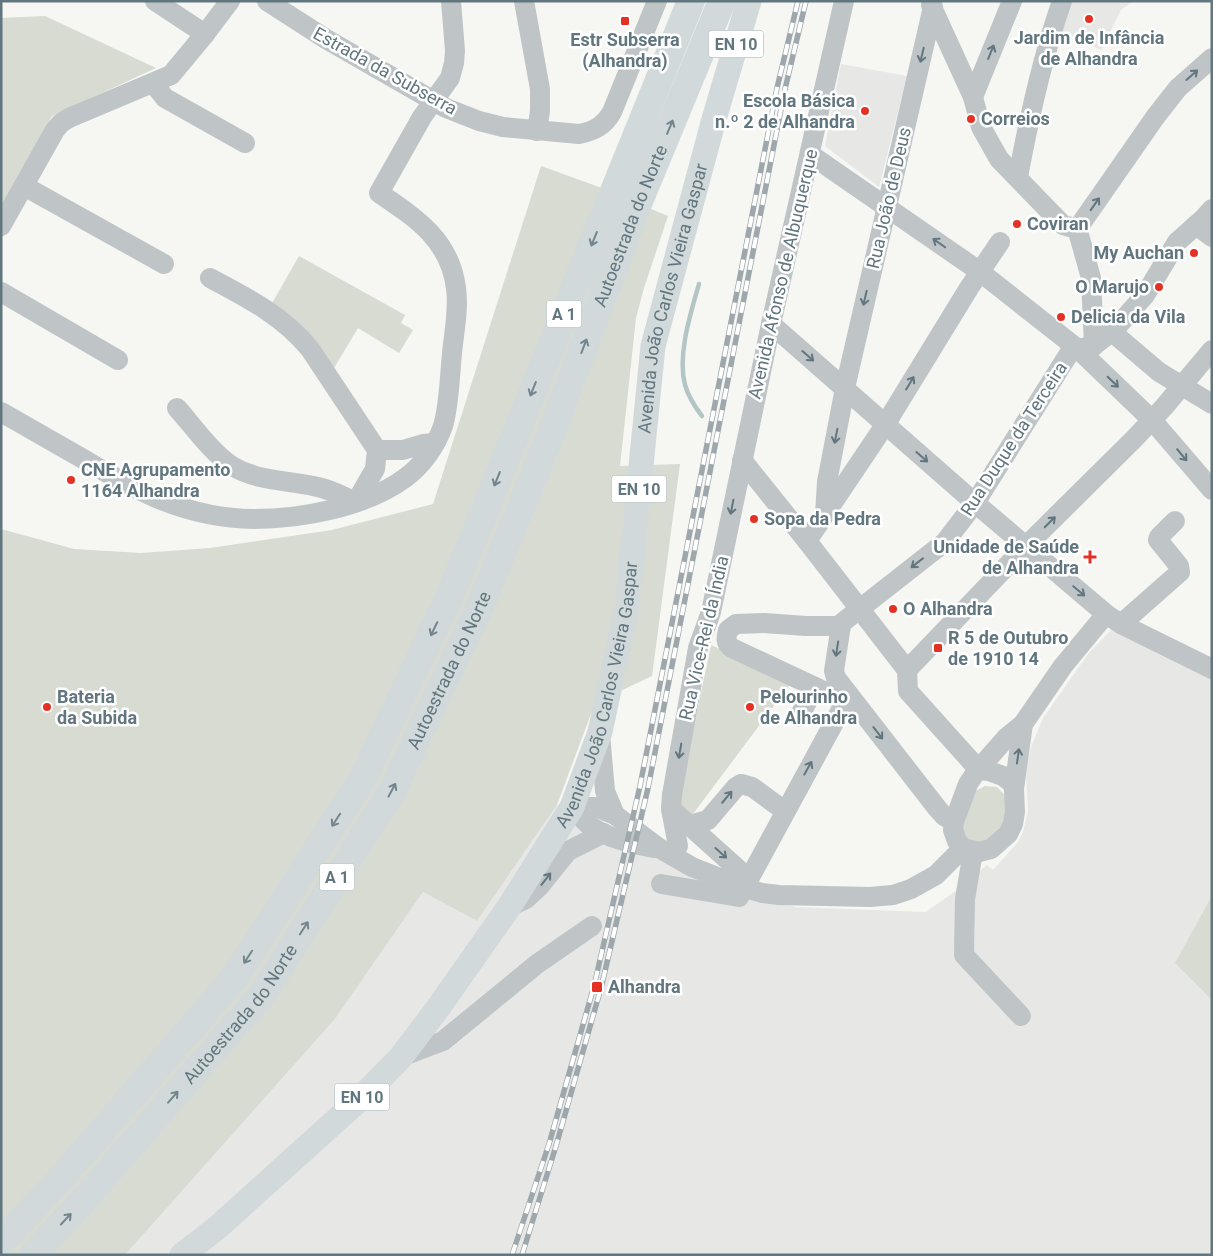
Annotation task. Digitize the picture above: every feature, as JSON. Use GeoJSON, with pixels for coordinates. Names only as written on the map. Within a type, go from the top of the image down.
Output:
{"type":"FeatureCollection","features":[{"type":"Feature","properties":{"kind":"highway","name":"Autoestrada do Norte"},"geometry":{"type":"LineString","coordinates":[[1,1242],[63,1176],[235,977],[363,778],[452,591],[690,1]]}},
{"type":"Feature","properties":{"kind":"highway","name":"Autoestrada do Norte"},"geometry":{"type":"LineString","coordinates":[[32,1255],[87,1196],[261,996],[391,793],[481,604],[548,441],[638,204],[722,1]]}},
{"type":"Feature","properties":{"kind":"main road","name":"Avenida João Carlos Vieira Gaspar"},"geometry":{"type":"LineString","coordinates":[[182,1255],[218,1227],[361,1098],[400,1058],[438,1008],[509,907],[593,813],[600,732],[627,606],[652,346],[749,1]]}},
{"type":"Feature","properties":{"kind":"street"},"geometry":{"type":"LineString","coordinates":[[155,1],[206,34]]}},
{"type":"Feature","properties":{"kind":"street"},"geometry":{"type":"LineString","coordinates":[[1,226],[55,130],[61,123],[171,75],[206,34],[230,1]]}},
{"type":"Feature","properties":{"kind":"street","name":"Estrada da Subserra"},"geometry":{"type":"LineString","coordinates":[[267,1],[326,39],[433,102],[479,121],[503,127],[579,134],[591,132],[601,126],[612,112],[657,1]]}},
{"type":"Feature","properties":{"kind":"street"},"geometry":{"type":"LineString","coordinates":[[1,412],[132,488],[188,510],[245,518],[312,514],[356,502],[381,492],[406,477],[420,464],[435,443],[443,424],[450,382],[456,289],[452,267],[432,233],[418,220],[379,193],[422,117],[450,78],[455,50],[451,1]]}},
{"type":"Feature","properties":{"kind":"street"},"geometry":{"type":"LineString","coordinates":[[524,1],[540,89],[540,111],[537,131]]}},
{"type":"Feature","properties":{"kind":"street","name":"Avenida Afonso de Albuquerque"},"geometry":{"type":"LineString","coordinates":[[742,460],[844,1]]}},
{"type":"Feature","properties":{"kind":"street"},"geometry":{"type":"LineString","coordinates":[[973,97],[1012,1]]}},
{"type":"Feature","properties":{"kind":"street"},"geometry":{"type":"LineString","coordinates":[[1018,177],[1029,116],[1052,29],[1062,1]]}},
{"type":"Feature","properties":{"kind":"street"},"geometry":{"type":"LineString","coordinates":[[931,4],[973,97],[981,127],[1001,162],[1068,225],[1091,278],[1086,347]]}},
{"type":"Feature","properties":{"kind":"street","name":"Rua João de Deus"},"geometry":{"type":"LineString","coordinates":[[826,514],[827,482],[845,388],[931,4]]}},
{"type":"Feature","properties":{"kind":"street"},"geometry":{"type":"LineString","coordinates":[[1068,225],[1080,225],[1156,116],[1178,88],[1212,58]]}},
{"type":"Feature","properties":{"kind":"street"},"geometry":{"type":"LineString","coordinates":[[153,83],[166,98],[246,143]]}},
{"type":"Feature","properties":{"kind":"street"},"geometry":{"type":"LineString","coordinates":[[810,155],[886,206],[1086,347],[1212,490]]}},
{"type":"Feature","properties":{"kind":"street"},"geometry":{"type":"LineString","coordinates":[[24,186],[164,264]]}},
{"type":"Feature","properties":{"kind":"street","name":"Rua Duque da Terceira"},"geometry":{"type":"LineString","coordinates":[[841,626],[843,622],[859,609],[945,542],[975,503],[1068,356],[1073,350],[1086,347],[1112,332],[1144,295],[1177,242],[1204,231],[1212,209]]}},
{"type":"Feature","properties":{"kind":"street"},"geometry":{"type":"LineString","coordinates":[[807,542],[885,425],[979,271],[1000,242]]}},
{"type":"Feature","properties":{"kind":"street"},"geometry":{"type":"LineString","coordinates":[[210,278],[259,304],[298,334],[377,450],[375,469],[356,502]]}},
{"type":"Feature","properties":{"kind":"street"},"geometry":{"type":"LineString","coordinates":[[1,292],[118,360]]}},
{"type":"Feature","properties":{"kind":"street"},"geometry":{"type":"LineString","coordinates":[[771,324],[975,503],[1114,619],[1212,669]]}},
{"type":"Feature","properties":{"kind":"street"},"geometry":{"type":"LineString","coordinates":[[1112,332],[1159,372],[1212,404]]}},
{"type":"Feature","properties":{"kind":"street"},"geometry":{"type":"LineString","coordinates":[[907,670],[1026,546],[1152,420],[1212,350]]}},
{"type":"Feature","properties":{"kind":"street"},"geometry":{"type":"LineString","coordinates":[[177,408],[232,466],[268,480],[324,488],[356,502]]}},
{"type":"Feature","properties":{"kind":"street"},"geometry":{"type":"LineString","coordinates":[[377,450],[403,450],[423,444],[435,443]]}},
{"type":"Feature","properties":{"kind":"street"},"geometry":{"type":"LineString","coordinates":[[742,460],[907,670],[908,691],[979,770],[988,770],[1003,776],[1012,783],[1014,789]]}},
{"type":"Feature","properties":{"kind":"street","name":"Rua Vice-Rei da Índia"},"geometry":{"type":"LineString","coordinates":[[668,847],[671,809],[698,648],[711,612],[742,460]]}},
{"type":"Feature","properties":{"kind":"street"},"geometry":{"type":"LineString","coordinates":[[1023,724],[1014,789],[1015,815],[1008,834],[992,849],[984,852],[968,850],[955,837],[953,830],[954,822],[968,784],[1007,737],[1023,724],[1063,666],[1114,619],[1179,573],[1179,566],[1158,540],[1175,521]]}},
{"type":"Feature","properties":{"kind":"street"},"geometry":{"type":"LineString","coordinates":[[847,698],[815,687],[732,648],[727,643],[728,630],[736,624],[764,623],[841,626],[834,671],[847,698],[936,808],[954,822]]}},
{"type":"Feature","properties":{"kind":"street"},"geometry":{"type":"LineString","coordinates":[[799,717],[815,687]]}},
{"type":"Feature","properties":{"kind":"street"},"geometry":{"type":"LineString","coordinates":[[661,884],[739,897],[847,698]]}},
{"type":"Feature","properties":{"kind":"street"},"geometry":{"type":"LineString","coordinates":[[509,907],[526,899],[539,888],[568,851],[577,845],[593,813],[600,732]]}},
{"type":"Feature","properties":{"kind":"street"},"geometry":{"type":"LineString","coordinates":[[690,825],[708,820],[736,787],[741,784],[752,787],[785,811]]}},
{"type":"Feature","properties":{"kind":"street"},"geometry":{"type":"LineString","coordinates":[[671,809],[749,879]]}},
{"type":"Feature","properties":{"kind":"street"},"geometry":{"type":"LineString","coordinates":[[593,813],[615,814],[668,847],[692,867],[745,888],[779,895],[883,896],[911,889],[936,875],[968,850]]}},
{"type":"Feature","properties":{"kind":"street"},"geometry":{"type":"LineString","coordinates":[[593,813],[641,846],[668,847]]}},
{"type":"Feature","properties":{"kind":"street"},"geometry":{"type":"LineString","coordinates":[[968,850],[964,955],[1021,1016]]}},
{"type":"Feature","properties":{"kind":"street"},"geometry":{"type":"LineString","coordinates":[[400,1058],[443,1041],[537,964],[592,926]]}},
{"type":"Feature","properties":{"kind":"shaded area","name":"Jardim de Infância de Alhandra"},"geometry":{"type":"Polygon","coordinates":[[[1070,1],[1133,1],[1121,10],[1101,50],[1057,28],[1070,1]]]}},
{"type":"Feature","properties":{"kind":"shaded area"},"geometry":{"type":"Polygon","coordinates":[[[45,16],[156,68],[52,116],[1,207],[1,18],[45,16]]]}},
{"type":"Feature","properties":{"kind":"shaded area","name":"Escola Básica n.º 2 de Alhandra"},"geometry":{"type":"Polygon","coordinates":[[[841,64],[907,76],[879,187],[825,146],[841,64]]]}},
{"type":"Feature","properties":{"kind":"shaded area"},"geometry":{"type":"Polygon","coordinates":[[[541,166],[599,187],[668,216],[636,318],[620,466],[680,464],[652,676],[595,703],[557,805],[477,921],[423,892],[335,1019],[125,1255],[1,1255],[1,529],[74,549],[141,553],[210,548],[332,530],[433,504],[541,166]]]}},
{"type":"Feature","properties":{"kind":"shaded area"},"geometry":{"type":"Polygon","coordinates":[[[299,256],[405,315],[401,323],[413,330],[399,353],[358,328],[331,373],[271,305],[299,256]]]}},
{"type":"Feature","properties":{"kind":"shaded area"},"geometry":{"type":"Polygon","coordinates":[[[1113,628],[1212,679],[1212,1255],[125,1255],[335,1019],[423,892],[477,921],[557,805],[648,848],[795,907],[926,912],[961,887],[987,865],[993,870],[1018,842],[1023,832],[1028,811],[1026,776],[1028,761],[1031,747],[1043,718],[1088,654],[1113,628]]]}},
{"type":"Feature","properties":{"kind":"shaded area"},"geometry":{"type":"Polygon","coordinates":[[[711,645],[791,683],[690,818],[678,801],[711,645]]]}},
{"type":"Feature","properties":{"kind":"shaded area"},"geometry":{"type":"Polygon","coordinates":[[[985,786],[997,787],[1005,795],[1007,819],[989,841],[973,842],[967,838],[962,830],[975,791],[985,786]]]}},
{"type":"Feature","properties":{"kind":"shaded area"},"geometry":{"type":"Polygon","coordinates":[[[1212,896],[1212,1000],[1175,963],[1212,896]]]}},
{"type":"Feature","properties":{"kind":"waterway"},"geometry":{"type":"LineString","coordinates":[[699,284],[686,334],[683,373],[686,389],[702,416]]}},
{"type":"Feature","properties":{"kind":"railway"},"geometry":{"type":"LineString","coordinates":[[512,1255],[549,1144],[594,986],[640,786],[777,88],[798,1]]}},
{"type":"Feature","properties":{"kind":"railway"},"geometry":{"type":"LineString","coordinates":[[522,1255],[556,1146],[601,988],[648,788],[785,89],[806,1]]}},
{"type":"Feature","properties":{"kind":"place","name":"Jardim de Infância de Alhandra"},"geometry":{"type":"Point","coordinates":[1089,19]}},
{"type":"Feature","properties":{"kind":"place","name":"Estr Subserra (Alhandra)"},"geometry":{"type":"Point","coordinates":[625,21]}},
{"type":"Feature","properties":{"kind":"place","name":"Escola Básica n.º 2 de Alhandra"},"geometry":{"type":"Point","coordinates":[865,111]}},
{"type":"Feature","properties":{"kind":"place","name":"Correios"},"geometry":{"type":"Point","coordinates":[971,119]}},
{"type":"Feature","properties":{"kind":"place","name":"Coviran"},"geometry":{"type":"Point","coordinates":[1017,224]}},
{"type":"Feature","properties":{"kind":"place","name":"My Auchan"},"geometry":{"type":"Point","coordinates":[1194,253]}},
{"type":"Feature","properties":{"kind":"place","name":"O Marujo"},"geometry":{"type":"Point","coordinates":[1159,287]}},
{"type":"Feature","properties":{"kind":"place","name":"Delicia da Vila"},"geometry":{"type":"Point","coordinates":[1061,317]}},
{"type":"Feature","properties":{"kind":"place","name":"CNE Agrupamento 1164 Alhandra"},"geometry":{"type":"Point","coordinates":[71,480]}},
{"type":"Feature","properties":{"kind":"place","name":"Sopa da Pedra"},"geometry":{"type":"Point","coordinates":[754,519]}},
{"type":"Feature","properties":{"kind":"place","name":"Unidade de Saúde de Alhandra"},"geometry":{"type":"Point","coordinates":[1090,557]}},
{"type":"Feature","properties":{"kind":"place","name":"O Alhandra"},"geometry":{"type":"Point","coordinates":[893,609]}},
{"type":"Feature","properties":{"kind":"place","name":"R 5 de Outubro de 1910 14"},"geometry":{"type":"Point","coordinates":[938,648]}},
{"type":"Feature","properties":{"kind":"place","name":"Bateria da Subida"},"geometry":{"type":"Point","coordinates":[47,707]}},
{"type":"Feature","properties":{"kind":"place","name":"Pelourinho de Alhandra"},"geometry":{"type":"Point","coordinates":[750,707]}},
{"type":"Feature","properties":{"kind":"place","name":"Alhandra"},"geometry":{"type":"Point","coordinates":[597,987]}}]}
